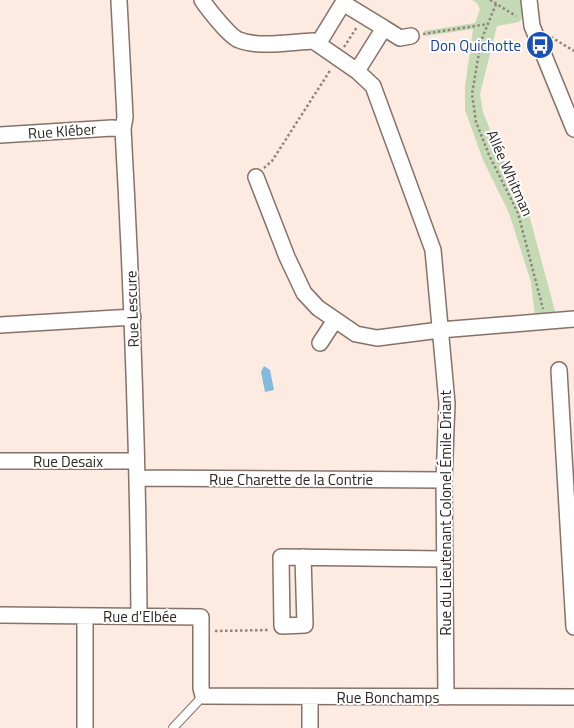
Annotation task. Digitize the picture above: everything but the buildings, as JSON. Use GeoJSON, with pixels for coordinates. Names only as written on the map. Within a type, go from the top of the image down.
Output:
{"type":"FeatureCollection","features":[{"type":"Feature","properties":{"kind":"street","name":"Rue Lescure"},"geometry":{"type":"LineString","coordinates":[[118,0],[133,317],[138,616]]}},
{"type":"Feature","properties":{"kind":"street"},"geometry":{"type":"LineString","coordinates":[[202,0],[237,40],[267,44],[313,41],[362,75],[384,28]]}},
{"type":"Feature","properties":{"kind":"street"},"geometry":{"type":"LineString","coordinates":[[529,0],[532,26],[574,129]]}},
{"type":"Feature","properties":{"kind":"street"},"geometry":{"type":"LineString","coordinates":[[318,44],[341,2],[400,38],[412,36]]}},
{"type":"Feature","properties":{"kind":"street","name":"Rue du Lieutenant Colonel Émile Driant"},"geometry":{"type":"LineString","coordinates":[[362,75],[373,86],[433,250],[448,403],[444,480],[446,697]]}},
{"type":"Feature","properties":{"kind":"street","name":"Rue Kléber"},"geometry":{"type":"LineString","coordinates":[[0,135],[112,128],[123,129]]}},
{"type":"Feature","properties":{"kind":"street"},"geometry":{"type":"LineString","coordinates":[[256,177],[287,257],[304,293],[318,308],[356,334],[377,338],[440,330],[574,320]]}},
{"type":"Feature","properties":{"kind":"street"},"geometry":{"type":"LineString","coordinates":[[0,325],[133,317]]}},
{"type":"Feature","properties":{"kind":"street"},"geometry":{"type":"LineString","coordinates":[[320,343],[335,320]]}},
{"type":"Feature","properties":{"kind":"street"},"geometry":{"type":"LineString","coordinates":[[558,370],[574,627]]}},
{"type":"Feature","properties":{"kind":"street","name":"Rue Desaix"},"geometry":{"type":"LineString","coordinates":[[0,461],[136,462]]}},
{"type":"Feature","properties":{"kind":"street","name":"Rue Charette de la Contrie"},"geometry":{"type":"LineString","coordinates":[[137,478],[444,480]]}},
{"type":"Feature","properties":{"kind":"street"},"geometry":{"type":"LineString","coordinates":[[303,558],[305,625],[282,626],[281,557],[444,559]]}},
{"type":"Feature","properties":{"kind":"street","name":"Rue d'Elbée"},"geometry":{"type":"LineString","coordinates":[[0,615],[201,616],[201,631]]}},
{"type":"Feature","properties":{"kind":"street"},"geometry":{"type":"LineString","coordinates":[[84,616],[85,728]]}},
{"type":"Feature","properties":{"kind":"street"},"geometry":{"type":"LineString","coordinates":[[201,631],[201,688],[203,696]]}},
{"type":"Feature","properties":{"kind":"street","name":"Rue Bonchamps"},"geometry":{"type":"LineString","coordinates":[[203,696],[574,696]]}},
{"type":"Feature","properties":{"kind":"street"},"geometry":{"type":"LineString","coordinates":[[310,697],[310,728]]}},
{"type":"Feature","properties":{"kind":"lane"},"geometry":{"type":"LineString","coordinates":[[173,728],[203,696]]}},
{"type":"Feature","properties":{"kind":"path","name":"Allée Whitman"},"geometry":{"type":"LineString","coordinates":[[496,4],[481,41],[472,94],[476,122],[489,155],[518,213],[547,322]]}},
{"type":"Feature","properties":{"kind":"path"},"geometry":{"type":"LineString","coordinates":[[256,177],[272,160],[363,16]]}},
{"type":"Feature","properties":{"kind":"path"},"geometry":{"type":"LineString","coordinates":[[412,36],[488,24]]}},
{"type":"Feature","properties":{"kind":"path"},"geometry":{"type":"LineString","coordinates":[[201,631],[274,630],[282,626]]}},
{"type":"Feature","properties":{"kind":"green space"},"geometry":{"type":"Polygon","coordinates":[[[472,0],[522,0],[524,16],[519,22],[497,26],[480,94],[483,112],[497,147],[527,207],[556,315],[535,317],[531,282],[509,213],[483,160],[465,110],[465,87],[473,29],[425,36],[424,31],[475,23],[480,9],[477,3],[472,0]]]}},
{"type":"Feature","properties":{"kind":"water"},"geometry":{"type":"Polygon","coordinates":[[[264,366],[270,370],[274,390],[265,392],[261,372],[264,366]]]}},
{"type":"Feature","properties":{"kind":"place","name":"Don Quichotte"},"geometry":{"type":"Point","coordinates":[540,45]}}]}
